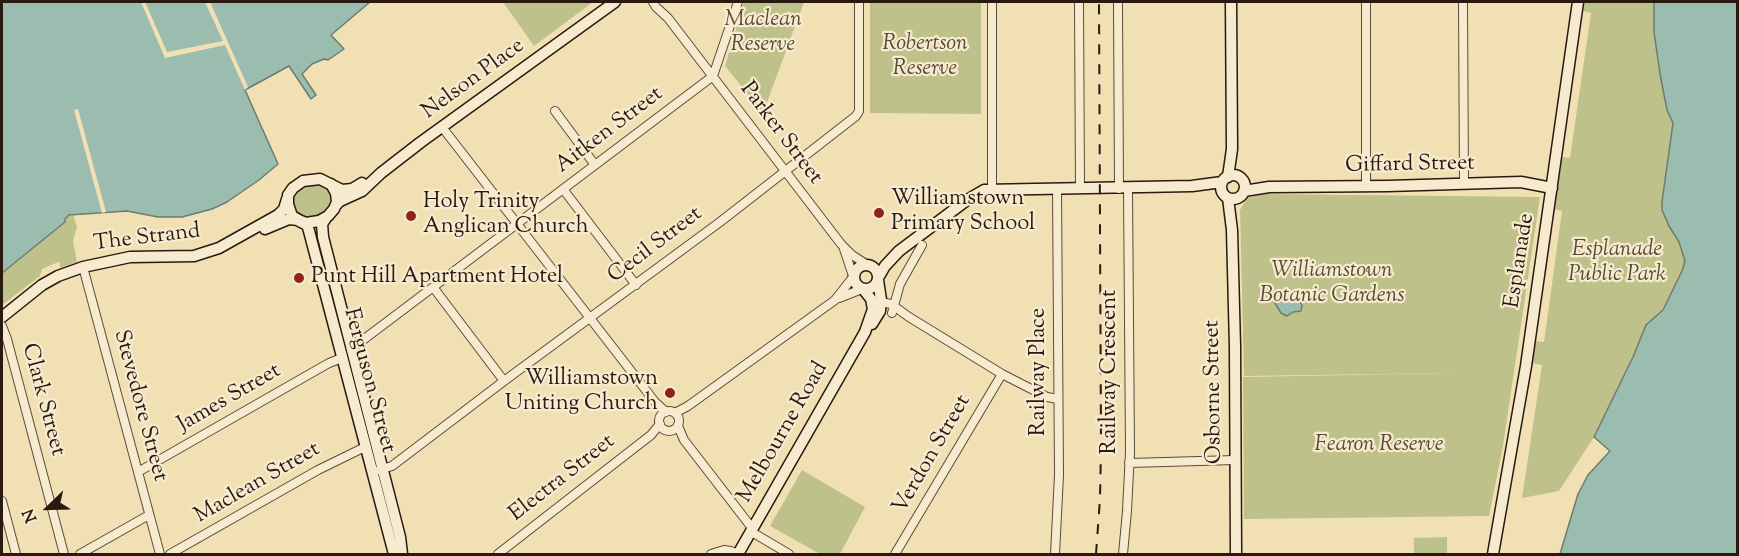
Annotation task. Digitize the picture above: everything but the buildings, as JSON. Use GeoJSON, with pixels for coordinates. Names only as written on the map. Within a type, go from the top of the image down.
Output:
{"type":"FeatureCollection","features":[{"type":"Feature","properties":{"kind":"street","name":"Nelson Place"},"geometry":{"type":"LineString","coordinates":[[590,18],[602,2]]}},
{"type":"Feature","properties":{"kind":"street","name":"Nelson Place"},"geometry":{"type":"LineString","coordinates":[[336,205],[362,191],[381,173],[442,127],[615,2]]}},
{"type":"Feature","properties":{"kind":"street","name":"Parker Street"},"geometry":{"type":"LineString","coordinates":[[653,2],[668,18],[841,244],[867,265]]}},
{"type":"Feature","properties":{"kind":"street","name":"Parker Street"},"geometry":{"type":"LineString","coordinates":[[662,2],[668,18]]}},
{"type":"Feature","properties":{"kind":"street"},"geometry":{"type":"LineString","coordinates":[[713,76],[738,2]]}},
{"type":"Feature","properties":{"kind":"street","name":"Cecil Street"},"geometry":{"type":"LineString","coordinates":[[377,471],[392,466],[636,285],[856,116],[859,111],[859,2]]}},
{"type":"Feature","properties":{"kind":"street"},"geometry":{"type":"LineString","coordinates":[[992,2],[992,189],[967,200],[899,250],[857,268],[853,277],[855,284],[884,308],[909,317],[1002,374],[1047,397],[1058,399]]}},
{"type":"Feature","properties":{"kind":"street"},"geometry":{"type":"LineString","coordinates":[[1079,2],[1080,189]]}},
{"type":"Feature","properties":{"kind":"street","name":"Osborne Street"},"geometry":{"type":"LineString","coordinates":[[1231,2],[1236,555]]}},
{"type":"Feature","properties":{"kind":"street"},"geometry":{"type":"LineString","coordinates":[[1366,2],[1366,187]]}},
{"type":"Feature","properties":{"kind":"street"},"geometry":{"type":"LineString","coordinates":[[1463,2],[1464,184]]}},
{"type":"Feature","properties":{"kind":"street","name":"Esplanade"},"geometry":{"type":"LineString","coordinates":[[1493,555],[1515,434],[1578,2]]}},
{"type":"Feature","properties":{"kind":"street","name":"Railway Crescent"},"geometry":{"type":"LineString","coordinates":[[1118,3],[1129,463],[1128,512],[1123,555]]}},
{"type":"Feature","properties":{"kind":"street","name":"Aitken Street"},"geometry":{"type":"LineString","coordinates":[[351,349],[713,76]]}},
{"type":"Feature","properties":{"kind":"street"},"geometry":{"type":"LineString","coordinates":[[555,111],[595,165]]}},
{"type":"Feature","properties":{"kind":"street"},"geometry":{"type":"LineString","coordinates":[[442,127],[590,317],[751,530],[789,555]]}},
{"type":"Feature","properties":{"kind":"street","name":"Nelson Place"},"geometry":{"type":"LineString","coordinates":[[331,184],[339,189],[352,189],[381,173]]}},
{"type":"Feature","properties":{"kind":"street"},"geometry":{"type":"LineString","coordinates":[[317,178],[331,184],[336,193],[336,205],[332,213],[326,218],[311,222],[299,221],[290,212],[287,199],[293,188],[303,181],[317,178]]}},
{"type":"Feature","properties":{"kind":"street","name":"Giffard Street"},"geometry":{"type":"LineString","coordinates":[[992,189],[1124,189],[1192,186],[1366,187],[1521,182],[1552,188]]}},
{"type":"Feature","properties":{"kind":"street"},"geometry":{"type":"LineString","coordinates":[[563,189],[636,285]]}},
{"type":"Feature","properties":{"kind":"street","name":"Railway Place"},"geometry":{"type":"LineString","coordinates":[[1055,555],[1059,474],[1057,189]]}},
{"type":"Feature","properties":{"kind":"street","name":"The Strand"},"geometry":{"type":"LineString","coordinates":[[2,317],[42,285],[58,276],[83,267],[119,259],[194,256],[219,248],[280,213],[287,199]]}},
{"type":"Feature","properties":{"kind":"street","name":"Ferguson Street"},"geometry":{"type":"LineString","coordinates":[[326,218],[322,224],[322,234],[351,349],[394,555]]}},
{"type":"Feature","properties":{"kind":"street","name":"The Strand"},"geometry":{"type":"LineString","coordinates":[[238,238],[287,220],[299,221]]}},
{"type":"Feature","properties":{"kind":"street","name":"Ferguson Street"},"geometry":{"type":"LineString","coordinates":[[299,221],[307,225],[309,231],[365,447],[377,471],[400,537],[402,555]]}},
{"type":"Feature","properties":{"kind":"street","name":"Parker Street"},"geometry":{"type":"LineString","coordinates":[[841,244],[853,277]]}},
{"type":"Feature","properties":{"kind":"street","name":"Melbourne Road"},"geometry":{"type":"LineString","coordinates":[[738,554],[865,332],[900,284],[922,245]]}},
{"type":"Feature","properties":{"kind":"street"},"geometry":{"type":"LineString","coordinates":[[863,289],[873,287],[885,266],[899,250]]}},
{"type":"Feature","properties":{"kind":"street"},"geometry":{"type":"LineString","coordinates":[[867,265],[876,269],[884,308]]}},
{"type":"Feature","properties":{"kind":"street","name":"Stevedore Street"},"geometry":{"type":"LineString","coordinates":[[83,267],[160,555]]}},
{"type":"Feature","properties":{"kind":"street","name":"Electra Street"},"geometry":{"type":"LineString","coordinates":[[835,300],[853,277]]}},
{"type":"Feature","properties":{"kind":"street"},"geometry":{"type":"LineString","coordinates":[[433,287],[504,381]]}},
{"type":"Feature","properties":{"kind":"street","name":"Electra Street"},"geometry":{"type":"LineString","coordinates":[[498,555],[688,406],[835,300],[863,289]]}},
{"type":"Feature","properties":{"kind":"street","name":"Clark Street"},"geometry":{"type":"LineString","coordinates":[[2,326],[64,555]]}},
{"type":"Feature","properties":{"kind":"street","name":"James Street"},"geometry":{"type":"LineString","coordinates":[[138,472],[329,363],[342,358]]}},
{"type":"Feature","properties":{"kind":"street","name":"Verdon Street"},"geometry":{"type":"LineString","coordinates":[[895,555],[1002,374]]}},
{"type":"Feature","properties":{"kind":"street","name":"Maclean Street"},"geometry":{"type":"LineString","coordinates":[[170,555],[328,465],[365,447]]}},
{"type":"Feature","properties":{"kind":"street"},"geometry":{"type":"LineString","coordinates":[[1129,463],[1235,460]]}},
{"type":"Feature","properties":{"kind":"street"},"geometry":{"type":"LineString","coordinates":[[2,501],[16,555]]}},
{"type":"Feature","properties":{"kind":"street"},"geometry":{"type":"LineString","coordinates":[[80,555],[149,515]]}},
{"type":"Feature","properties":{"kind":"street","name":"Esplanade"},"geometry":{"type":"LineString","coordinates":[[1488,555],[1497,526]]}},
{"type":"Feature","properties":{"kind":"street"},"geometry":{"type":"LineString","coordinates":[[711,555],[724,550],[738,554]]}},
{"type":"Feature","properties":{"kind":"green space"},"geometry":{"type":"Polygon","coordinates":[[[503,2],[593,2],[534,46],[503,2]]]}},
{"type":"Feature","properties":{"kind":"green space","name":"Maclean Reserve"},"geometry":{"type":"Polygon","coordinates":[[[744,2],[804,2],[763,113],[725,66],[744,2]]]}},
{"type":"Feature","properties":{"kind":"green space","name":"Robertson Reserve"},"geometry":{"type":"Polygon","coordinates":[[[870,2],[981,2],[981,114],[870,113],[870,2]]]}},
{"type":"Feature","properties":{"kind":"green space","name":"Esplanade Public Park"},"geometry":{"type":"Polygon","coordinates":[[[1584,2],[1654,2],[1654,32],[1660,74],[1667,110],[1673,123],[1662,210],[1679,242],[1685,261],[1668,302],[1646,325],[1594,437],[1559,491],[1522,498],[1542,365],[1532,363],[1535,341],[1544,342],[1562,211],[1553,209],[1561,157],[1570,158],[1591,13],[1583,11],[1584,2]]]}},
{"type":"Feature","properties":{"kind":"green space"},"geometry":{"type":"Polygon","coordinates":[[[309,183],[326,185],[333,198],[328,210],[312,219],[298,216],[291,205],[293,193],[309,183]]]}},
{"type":"Feature","properties":{"kind":"green space"},"geometry":{"type":"Polygon","coordinates":[[[1264,194],[1540,197],[1503,446],[1489,516],[1244,519],[1243,377],[1453,373],[1244,376],[1240,210],[1247,198],[1264,194]]]}},
{"type":"Feature","properties":{"kind":"green space"},"geometry":{"type":"Polygon","coordinates":[[[73,215],[77,227],[73,241],[77,262],[60,268],[60,262],[42,269],[40,276],[2,305],[2,273],[65,222],[67,217],[73,215]]]}},
{"type":"Feature","properties":{"kind":"green space"},"geometry":{"type":"Polygon","coordinates":[[[802,470],[865,507],[840,554],[820,554],[770,526],[802,470]]]}},
{"type":"Feature","properties":{"kind":"green space"},"geometry":{"type":"Polygon","coordinates":[[[1447,537],[1447,554],[1414,554],[1414,538],[1447,537]]]}},
{"type":"Feature","properties":{"kind":"shaded area"},"geometry":{"type":"Polygon","coordinates":[[[2,2],[370,2],[331,35],[344,49],[328,60],[324,59],[312,64],[302,74],[316,95],[311,99],[289,66],[245,90],[278,164],[259,180],[227,202],[212,209],[182,217],[158,217],[127,211],[69,215],[65,222],[2,273],[2,2]]]}},
{"type":"Feature","properties":{"kind":"shaded area"},"geometry":{"type":"Polygon","coordinates":[[[1654,2],[1737,2],[1737,554],[1560,554],[1578,494],[1588,475],[1610,451],[1594,437],[1646,325],[1663,310],[1685,261],[1679,242],[1662,210],[1673,123],[1667,110],[1660,74],[1654,32],[1654,2]]]}},
{"type":"Feature","properties":{"kind":"shaded area"},"geometry":{"type":"Polygon","coordinates":[[[1277,295],[1298,298],[1302,305],[1301,311],[1287,316],[1281,313],[1272,298],[1277,295]]]}},
{"type":"Feature","properties":{"kind":"pier"},"geometry":{"type":"Polygon","coordinates":[[[141,2],[145,2],[167,52],[223,41],[205,2],[210,2],[248,87],[245,90],[225,45],[165,58],[141,2]]]}},
{"type":"Feature","properties":{"kind":"pier"},"geometry":{"type":"Polygon","coordinates":[[[78,109],[106,212],[102,213],[74,110],[78,109]]]}},
{"type":"Feature","properties":{"kind":"railway"},"geometry":{"type":"LineString","coordinates":[[1096,554],[1101,447],[1099,2]]}},
{"type":"Feature","properties":{"kind":"place","name":"Williamstown Primary School"},"geometry":{"type":"Point","coordinates":[879,213]}},
{"type":"Feature","properties":{"kind":"place","name":"Holy Trinity Anglican Church"},"geometry":{"type":"Point","coordinates":[411,216]}},
{"type":"Feature","properties":{"kind":"place","name":"Punt Hill Apartment Hotel"},"geometry":{"type":"Point","coordinates":[299,278]}},
{"type":"Feature","properties":{"kind":"place","name":"Williamstown Uniting Church"},"geometry":{"type":"Point","coordinates":[670,393]}},
{"type":"Feature","properties":{"kind":"park label","name":"Williamstown Botanic Gardens"},"geometry":{"type":"Point","coordinates":[1332,284]}},
{"type":"Feature","properties":{"kind":"park label","name":"Fearon Reserve"},"geometry":{"type":"Point","coordinates":[1379,446]}}]}
